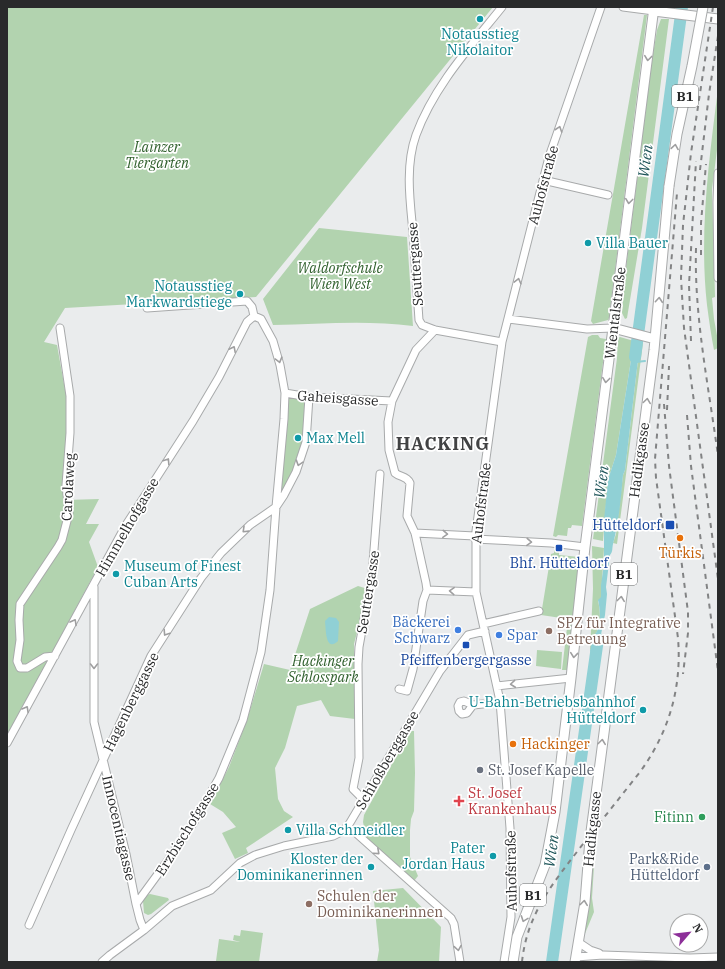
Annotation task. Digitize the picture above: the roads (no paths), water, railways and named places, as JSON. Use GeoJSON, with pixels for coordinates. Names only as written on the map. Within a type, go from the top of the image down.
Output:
{"type":"FeatureCollection","features":[{"type":"Feature","properties":{"kind":"main road","name":"Hadikgasse"},"geometry":{"type":"LineString","coordinates":[[575,960],[585,902],[590,838],[653,338],[669,186],[677,134],[703,7]]}},
{"type":"Feature","properties":{"kind":"main road"},"geometry":{"type":"LineString","coordinates":[[656,10],[718,19]]}},
{"type":"Feature","properties":{"kind":"main road","name":"Wientalstraße"},"geometry":{"type":"LineString","coordinates":[[585,547],[616,329],[656,10]]}},
{"type":"Feature","properties":{"kind":"main road"},"geometry":{"type":"LineString","coordinates":[[616,329],[653,338]]}},
{"type":"Feature","properties":{"kind":"main road","name":"B1"},"geometry":{"type":"LineString","coordinates":[[513,962],[517,937],[545,865],[553,828],[585,547]]}},
{"type":"Feature","properties":{"kind":"street","name":"Seuttergasse"},"geometry":{"type":"LineString","coordinates":[[435,330],[422,325],[419,320],[410,192],[410,166],[416,137],[428,107],[456,64],[502,7]]}},
{"type":"Feature","properties":{"kind":"street","name":"Auhofstraße"},"geometry":{"type":"LineString","coordinates":[[504,962],[511,917],[510,828],[497,701],[497,686],[476,592],[475,537],[502,342],[549,157],[601,7]]}},
{"type":"Feature","properties":{"kind":"street"},"geometry":{"type":"LineString","coordinates":[[623,7],[656,10]]}},
{"type":"Feature","properties":{"kind":"street"},"geometry":{"type":"LineString","coordinates":[[718,173],[718,278]]}},
{"type":"Feature","properties":{"kind":"street"},"geometry":{"type":"LineString","coordinates":[[543,180],[608,195]]}},
{"type":"Feature","properties":{"kind":"street","name":"Erzbischofgasse"},"geometry":{"type":"LineString","coordinates":[[136,904],[166,864],[209,797],[219,778],[243,720],[261,652],[270,590],[285,393],[280,365],[273,341],[261,319],[254,316],[252,307],[247,301],[147,308]]}},
{"type":"Feature","properties":{"kind":"street","name":"Himmelhofgasse"},"geometry":{"type":"LineString","coordinates":[[7,743],[126,525],[193,421],[219,377],[247,322],[254,316]]}},
{"type":"Feature","properties":{"kind":"street"},"geometry":{"type":"LineString","coordinates":[[508,319],[587,329],[616,329]]}},
{"type":"Feature","properties":{"kind":"street","name":"Carolaweg"},"geometry":{"type":"LineString","coordinates":[[55,656],[45,657],[27,668],[20,668],[17,661],[20,640],[20,604],[62,540],[69,513],[66,485],[70,433],[70,396],[60,328]]}},
{"type":"Feature","properties":{"kind":"street"},"geometry":{"type":"LineString","coordinates":[[399,689],[407,691],[423,601],[427,590],[414,533],[407,516],[410,483],[408,478],[405,476],[395,473],[389,450],[388,422],[392,401],[416,350],[435,330],[502,342]]}},
{"type":"Feature","properties":{"kind":"street","name":"Gaheisgasse"},"geometry":{"type":"LineString","coordinates":[[285,393],[309,397],[392,401]]}},
{"type":"Feature","properties":{"kind":"street","name":"Erzbischofgasse"},"geometry":{"type":"LineString","coordinates":[[276,507],[296,472],[306,442],[309,397]]}},
{"type":"Feature","properties":{"kind":"street","name":"Seuttergasse"},"geometry":{"type":"LineString","coordinates":[[364,800],[353,790],[359,758],[358,664],[359,647],[372,575],[380,474]]}},
{"type":"Feature","properties":{"kind":"street","name":"Hagenberggasse"},"geometry":{"type":"LineString","coordinates":[[29,925],[70,830],[151,656],[202,578],[221,553],[250,525],[276,507]]}},
{"type":"Feature","properties":{"kind":"street"},"geometry":{"type":"LineString","coordinates":[[414,533],[551,543],[585,547]]}},
{"type":"Feature","properties":{"kind":"street","name":"Innocentiagasse"},"geometry":{"type":"LineString","coordinates":[[94,585],[94,722],[126,854],[136,904]]}},
{"type":"Feature","properties":{"kind":"street"},"geometry":{"type":"LineString","coordinates":[[427,590],[476,592]]}},
{"type":"Feature","properties":{"kind":"street"},"geometry":{"type":"LineString","coordinates":[[484,627],[539,611]]}},
{"type":"Feature","properties":{"kind":"street","name":"Schloßberggasse"},"geometry":{"type":"LineString","coordinates":[[144,930],[172,906],[200,896],[217,886],[235,866],[247,858],[284,846],[333,836],[348,826],[444,666],[468,635],[484,627]]}},
{"type":"Feature","properties":{"kind":"street"},"geometry":{"type":"LineString","coordinates":[[497,686],[571,678]]}},
{"type":"Feature","properties":{"kind":"street"},"geometry":{"type":"LineString","coordinates":[[473,705],[482,704]]}},
{"type":"Feature","properties":{"kind":"street"},"geometry":{"type":"LineString","coordinates":[[348,826],[451,918],[454,924],[460,962]]}},
{"type":"Feature","properties":{"kind":"street"},"geometry":{"type":"LineString","coordinates":[[102,962],[144,930],[136,904]]}},
{"type":"Feature","properties":{"kind":"street"},"geometry":{"type":"LineString","coordinates":[[578,942],[603,958]]}},
{"type":"Feature","properties":{"kind":"street"},"geometry":{"type":"LineString","coordinates":[[575,960],[603,958],[718,957]]}},
{"type":"Feature","properties":{"kind":"water"},"geometry":{"type":"Polygon","coordinates":[[[634,341],[640,343],[620,510],[610,555],[606,587],[607,594],[605,615],[598,649],[600,654],[591,654],[590,650],[594,646],[595,635],[600,623],[598,600],[601,597],[604,564],[604,520],[608,480],[616,455],[634,341]]]}},
{"type":"Feature","properties":{"kind":"water"},"geometry":{"type":"Polygon","coordinates":[[[329,617],[336,618],[339,622],[338,641],[334,644],[328,642],[326,634],[325,621],[329,617]]]}},
{"type":"Feature","properties":{"kind":"waterway","name":"Wien"},"geometry":{"type":"LineString","coordinates":[[635,357],[682,7]]}},
{"type":"Feature","properties":{"kind":"waterway"},"geometry":{"type":"LineString","coordinates":[[636,362],[645,361]]}},
{"type":"Feature","properties":{"kind":"waterway","name":"Wien"},"geometry":{"type":"LineString","coordinates":[[552,962],[598,639]]}},
{"type":"Feature","properties":{"kind":"tunnel"},"geometry":{"type":"LineString","coordinates":[[483,704],[494,702]]}},
{"type":"Feature","properties":{"kind":"railway"},"geometry":{"type":"LineString","coordinates":[[713,7],[691,153],[683,225],[681,278],[684,328],[718,579]]}},
{"type":"Feature","properties":{"kind":"railway"},"geometry":{"type":"LineString","coordinates":[[700,170],[718,36]]}},
{"type":"Feature","properties":{"kind":"railway"},"geometry":{"type":"LineString","coordinates":[[691,341],[689,285],[696,161]]}},
{"type":"Feature","properties":{"kind":"railway"},"geometry":{"type":"LineString","coordinates":[[701,255],[701,223],[706,164]]}},
{"type":"Feature","properties":{"kind":"railway"},"geometry":{"type":"LineString","coordinates":[[522,962],[525,944],[536,913],[552,885],[650,757],[666,725],[675,692],[678,674],[678,638],[656,478],[655,459],[677,193]]}},
{"type":"Feature","properties":{"kind":"railway"},"geometry":{"type":"LineString","coordinates":[[696,248],[697,300],[718,456]]}},
{"type":"Feature","properties":{"kind":"railway"},"geometry":{"type":"LineString","coordinates":[[667,410],[669,366]]}},
{"type":"Feature","properties":{"kind":"railway"},"geometry":{"type":"LineString","coordinates":[[664,404],[669,466],[688,612],[688,633],[683,674]]}},
{"type":"Feature","properties":{"kind":"railway"},"geometry":{"type":"LineString","coordinates":[[687,415],[691,466],[718,671]]}},
{"type":"Feature","properties":{"kind":"place","name":"Notausstieg Nikolaitor"},"geometry":{"type":"Point","coordinates":[480,19]}},
{"type":"Feature","properties":{"kind":"place","name":"Villa Bauer"},"geometry":{"type":"Point","coordinates":[588,243]}},
{"type":"Feature","properties":{"kind":"place","name":"Notausstieg Markwardstiege"},"geometry":{"type":"Point","coordinates":[240,294]}},
{"type":"Feature","properties":{"kind":"place","name":"Max Mell"},"geometry":{"type":"Point","coordinates":[298,438]}},
{"type":"Feature","properties":{"kind":"place","name":"Hütteldorf"},"geometry":{"type":"Point","coordinates":[670,525]}},
{"type":"Feature","properties":{"kind":"place","name":"Türkis"},"geometry":{"type":"Point","coordinates":[680,538]}},
{"type":"Feature","properties":{"kind":"place","name":"Bhf. Hütteldorf"},"geometry":{"type":"Point","coordinates":[559,548]}},
{"type":"Feature","properties":{"kind":"place","name":"Museum of Finest Cuban Arts"},"geometry":{"type":"Point","coordinates":[116,574]}},
{"type":"Feature","properties":{"kind":"place","name":"Bäckerei Schwarz"},"geometry":{"type":"Point","coordinates":[458,630]}},
{"type":"Feature","properties":{"kind":"place","name":"SPZ für Integrative Betreuung"},"geometry":{"type":"Point","coordinates":[549,631]}},
{"type":"Feature","properties":{"kind":"place","name":"Spar"},"geometry":{"type":"Point","coordinates":[499,635]}},
{"type":"Feature","properties":{"kind":"place","name":"Pfeiffenbergergasse"},"geometry":{"type":"Point","coordinates":[466,645]}},
{"type":"Feature","properties":{"kind":"place","name":"U-Bahn-Betriebsbahnhof Hütteldorf"},"geometry":{"type":"Point","coordinates":[643,710]}},
{"type":"Feature","properties":{"kind":"place","name":"Hackinger"},"geometry":{"type":"Point","coordinates":[513,744]}},
{"type":"Feature","properties":{"kind":"place","name":"St. Josef Kapelle"},"geometry":{"type":"Point","coordinates":[480,770]}},
{"type":"Feature","properties":{"kind":"place","name":"St. Josef Krankenhaus"},"geometry":{"type":"Point","coordinates":[459,801]}},
{"type":"Feature","properties":{"kind":"place","name":"Fitinn"},"geometry":{"type":"Point","coordinates":[702,817]}},
{"type":"Feature","properties":{"kind":"place","name":"Villa Schmeidler"},"geometry":{"type":"Point","coordinates":[288,830]}},
{"type":"Feature","properties":{"kind":"place","name":"Pater Jordan Haus"},"geometry":{"type":"Point","coordinates":[493,856]}},
{"type":"Feature","properties":{"kind":"place","name":"Kloster der Dominikanerinnen"},"geometry":{"type":"Point","coordinates":[371,867]}},
{"type":"Feature","properties":{"kind":"place","name":"Park&Ride Hütteldorf"},"geometry":{"type":"Point","coordinates":[707,867]}},
{"type":"Feature","properties":{"kind":"place","name":"Schulen der Dominikanerinnen"},"geometry":{"type":"Point","coordinates":[309,904]}},
{"type":"Feature","properties":{"kind":"district","name":"HACKING"},"geometry":{"type":"Point","coordinates":[443,443]}},
{"type":"Feature","properties":{"kind":"park label","name":"Lainzer Tiergarten"},"geometry":{"type":"Point","coordinates":[157,156]}},
{"type":"Feature","properties":{"kind":"park label","name":"Waldorfschule Wien West"},"geometry":{"type":"Point","coordinates":[340,276]}},
{"type":"Feature","properties":{"kind":"park label","name":"Hackinger Schlosspark"},"geometry":{"type":"Point","coordinates":[323,670]}}]}
